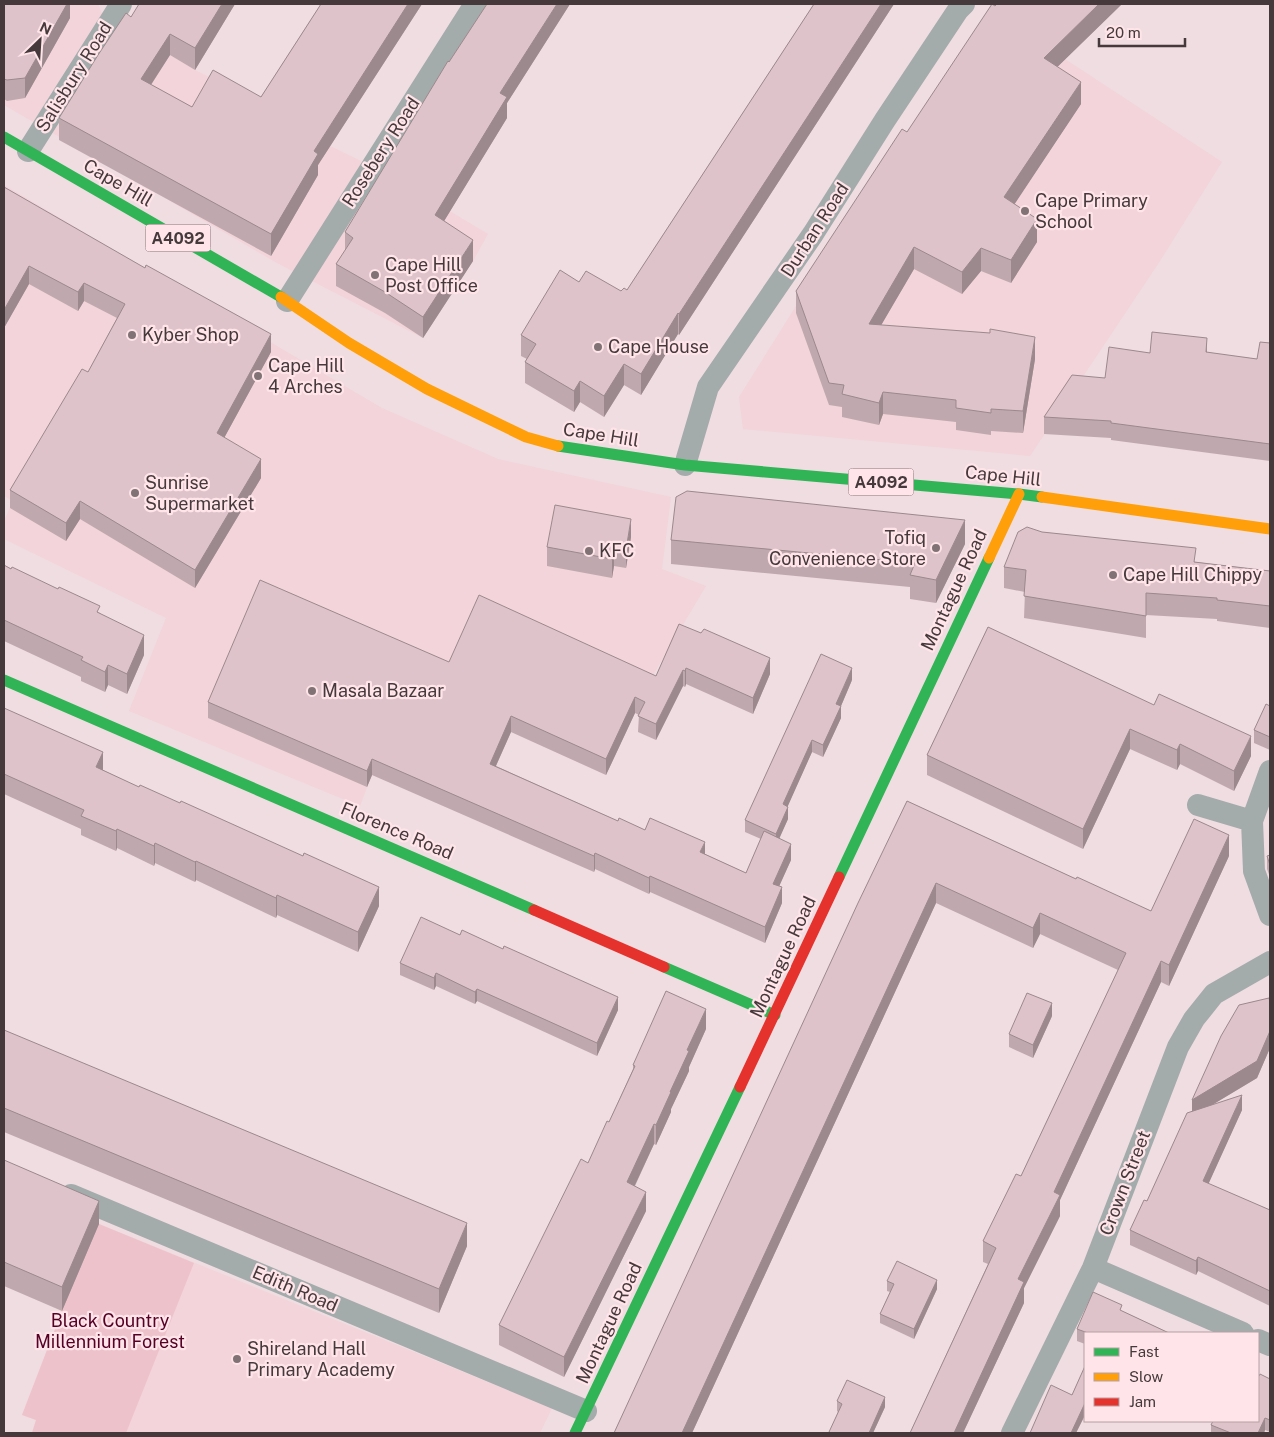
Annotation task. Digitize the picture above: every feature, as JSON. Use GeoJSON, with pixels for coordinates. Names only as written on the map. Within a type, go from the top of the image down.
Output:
{"type":"FeatureCollection","features":[{"type":"Feature","properties":{"kind":"street","name":"Salisbury Road"},"geometry":{"type":"LineString","coordinates":[[28,151],[120,4]]}},
{"type":"Feature","properties":{"kind":"street","name":"Rosebery Road"},"geometry":{"type":"LineString","coordinates":[[287,301],[476,4]]}},
{"type":"Feature","properties":{"kind":"street","name":"Durban Road"},"geometry":{"type":"LineString","coordinates":[[685,466],[708,387],[813,234],[891,112],[958,10],[964,4]]}},
{"type":"Feature","properties":{"kind":"street","name":"Cape Hill"},"geometry":{"type":"LineString","coordinates":[[4,137],[287,301],[349,343],[428,389],[526,437],[551,445],[685,466],[1019,494],[1270,528]]}},
{"type":"Feature","properties":{"kind":"street","name":"Montague Road"},"geometry":{"type":"LineString","coordinates":[[575,1433],[775,1015],[1019,494]]}},
{"type":"Feature","properties":{"kind":"street","name":"Florence Road"},"geometry":{"type":"LineString","coordinates":[[4,680],[775,1015]]}},
{"type":"Feature","properties":{"kind":"street"},"geometry":{"type":"LineString","coordinates":[[1270,771],[1252,821],[1254,871],[1270,915]]}},
{"type":"Feature","properties":{"kind":"street"},"geometry":{"type":"LineString","coordinates":[[1198,805],[1252,821]]}},
{"type":"Feature","properties":{"kind":"street","name":"Crown Street"},"geometry":{"type":"LineString","coordinates":[[1012,1433],[1093,1268],[1178,1047],[1194,1019],[1214,994],[1270,962]]}},
{"type":"Feature","properties":{"kind":"street","name":"Edith Road"},"geometry":{"type":"LineString","coordinates":[[49,1186],[586,1411]]}},
{"type":"Feature","properties":{"kind":"street"},"geometry":{"type":"LineString","coordinates":[[1093,1268],[1241,1332]]}},
{"type":"Feature","properties":{"kind":"shaded area"},"geometry":{"type":"Polygon","coordinates":[[[4,4],[98,4],[104,19],[134,34],[195,70],[269,107],[330,146],[386,173],[488,234],[473,261],[423,338],[277,263],[4,105],[4,4]]]}},
{"type":"Feature","properties":{"kind":"shaded area","name":"Cape Primary School"},"geometry":{"type":"Polygon","coordinates":[[[1065,59],[1222,162],[1160,261],[1030,456],[743,429],[739,397],[818,271],[1065,59]]]}},
{"type":"Feature","properties":{"kind":"shaded area"},"geometry":{"type":"Polygon","coordinates":[[[4,185],[382,408],[498,459],[671,497],[662,569],[706,586],[646,687],[606,775],[439,699],[413,690],[367,787],[360,806],[129,711],[166,618],[4,539],[4,521],[13,501],[4,496],[4,185]]]}},
{"type":"Feature","properties":{"kind":"shaded area","name":"Shireland Hall Primary Academy"},"geometry":{"type":"Polygon","coordinates":[[[99,1224],[552,1408],[540,1433],[32,1433],[36,1420],[22,1415],[62,1311],[99,1224]]]}},
{"type":"Feature","properties":{"kind":"green space","name":"Black Country Millennium Forest"},"geometry":{"type":"Polygon","coordinates":[[[99,1224],[194,1263],[126,1433],[32,1433],[36,1420],[22,1415],[62,1311],[99,1224]]]}},
{"type":"Feature","properties":{"kind":"building"},"geometry":{"type":"Polygon","coordinates":[[[4,4],[67,4],[25,78],[4,79],[4,4]]]}},
{"type":"Feature","properties":{"kind":"building"},"geometry":{"type":"Polygon","coordinates":[[[139,4],[222,4],[195,48],[170,34],[141,79],[192,107],[213,70],[261,97],[321,4],[408,4],[314,151],[318,154],[271,234],[59,118],[126,13],[131,17],[139,4]]]}},
{"type":"Feature","properties":{"kind":"building"},"geometry":{"type":"Polygon","coordinates":[[[487,4],[557,4],[500,93],[507,97],[435,215],[473,240],[423,317],[385,292],[336,264],[353,238],[345,232],[448,61],[487,4]]]}},
{"type":"Feature","properties":{"kind":"building"},"geometry":{"type":"Polygon","coordinates":[[[814,4],[881,4],[678,313],[641,374],[624,364],[604,396],[580,381],[574,391],[525,362],[536,344],[521,335],[560,270],[579,282],[586,271],[621,291],[624,288],[627,290],[814,4]]]}},
{"type":"Feature","properties":{"kind":"building"},"geometry":{"type":"Polygon","coordinates":[[[992,4],[995,6],[997,4],[1099,4],[1044,58],[1081,82],[1004,197],[1037,219],[1011,260],[981,248],[962,272],[914,247],[869,324],[990,333],[990,329],[1035,337],[1023,411],[991,409],[991,413],[956,408],[956,400],[883,392],[879,403],[842,394],[844,385],[829,383],[796,291],[902,129],[907,132],[992,4]]]}},
{"type":"Feature","properties":{"kind":"building"},"geometry":{"type":"Polygon","coordinates":[[[4,187],[145,268],[146,265],[271,334],[217,433],[261,459],[195,570],[80,501],[66,523],[10,490],[82,369],[88,372],[125,304],[84,283],[78,292],[29,266],[4,310],[4,187]]]}},
{"type":"Feature","properties":{"kind":"building"},"geometry":{"type":"Polygon","coordinates":[[[1152,332],[1207,338],[1206,352],[1257,359],[1260,342],[1270,343],[1270,444],[1111,423],[1111,421],[1044,417],[1072,375],[1105,378],[1109,347],[1150,353],[1152,332]]]}},
{"type":"Feature","properties":{"kind":"building"},"geometry":{"type":"Polygon","coordinates":[[[687,491],[965,520],[936,580],[910,575],[915,563],[671,540],[676,497],[687,491]]]}},
{"type":"Feature","properties":{"kind":"building"},"geometry":{"type":"Polygon","coordinates":[[[555,505],[631,519],[626,550],[614,548],[612,559],[547,547],[555,505]]]}},
{"type":"Feature","properties":{"kind":"building"},"geometry":{"type":"Polygon","coordinates":[[[1027,527],[1042,532],[1196,548],[1194,562],[1270,571],[1270,606],[1217,600],[1217,598],[1146,593],[1146,616],[1024,596],[1026,570],[1004,567],[1018,532],[1027,527]]]}},
{"type":"Feature","properties":{"kind":"building"},"geometry":{"type":"Polygon","coordinates":[[[4,565],[100,606],[97,612],[144,635],[127,674],[108,665],[105,672],[81,660],[83,657],[4,620],[4,565]]]}},
{"type":"Feature","properties":{"kind":"building"},"geometry":{"type":"Polygon","coordinates":[[[260,580],[449,662],[479,595],[656,676],[679,624],[701,633],[704,629],[770,658],[753,698],[686,668],[685,671],[683,670],[656,724],[638,716],[645,702],[635,697],[606,759],[511,716],[490,764],[618,821],[619,818],[645,830],[650,818],[705,842],[700,852],[746,873],[764,831],[791,844],[773,884],[782,887],[765,927],[595,853],[594,856],[372,759],[367,771],[208,702],[260,580]]]}},
{"type":"Feature","properties":{"kind":"building"},"geometry":{"type":"Polygon","coordinates":[[[988,627],[1154,705],[1159,694],[1251,736],[1234,771],[1180,744],[1177,750],[1130,729],[1083,829],[927,755],[988,627]]]}},
{"type":"Feature","properties":{"kind":"building"},"geometry":{"type":"Polygon","coordinates":[[[821,654],[852,668],[836,704],[841,706],[823,745],[812,740],[783,804],[788,807],[776,834],[745,820],[821,654]]]}},
{"type":"Feature","properties":{"kind":"building"},"geometry":{"type":"Polygon","coordinates":[[[1266,704],[1270,706],[1270,737],[1254,730],[1266,704]]]}},
{"type":"Feature","properties":{"kind":"building"},"geometry":{"type":"Polygon","coordinates":[[[4,708],[103,752],[96,767],[139,787],[140,785],[180,803],[181,801],[303,856],[304,853],[379,887],[358,932],[277,895],[276,898],[155,843],[154,846],[117,829],[116,831],[81,816],[84,810],[4,774],[4,708]]]}},
{"type":"Feature","properties":{"kind":"building"},"geometry":{"type":"Polygon","coordinates":[[[907,801],[1076,879],[1077,877],[1151,911],[1194,819],[1229,835],[1169,965],[1161,961],[1054,1192],[1060,1195],[1018,1279],[1024,1282],[954,1433],[910,1433],[996,1248],[983,1241],[1016,1174],[1021,1176],[1126,953],[1040,913],[1033,928],[936,883],[682,1433],[614,1433],[858,903],[907,801]]]}},
{"type":"Feature","properties":{"kind":"building"},"geometry":{"type":"Polygon","coordinates":[[[421,917],[460,935],[462,930],[503,949],[504,946],[618,997],[597,1043],[477,989],[475,992],[436,973],[434,978],[400,963],[421,917]]]}},
{"type":"Feature","properties":{"kind":"building"},"geometry":{"type":"Polygon","coordinates":[[[666,991],[706,1009],[656,1125],[654,1124],[627,1182],[646,1192],[564,1357],[499,1325],[581,1159],[588,1163],[607,1121],[609,1122],[666,991]]]}},
{"type":"Feature","properties":{"kind":"building"},"geometry":{"type":"Polygon","coordinates":[[[1027,993],[1052,1003],[1033,1045],[1009,1034],[1027,993]]]}},
{"type":"Feature","properties":{"kind":"building"},"geometry":{"type":"Polygon","coordinates":[[[1269,998],[1270,1031],[1257,1061],[1192,1100],[1221,1036],[1239,1005],[1269,998]]]}},
{"type":"Feature","properties":{"kind":"building"},"geometry":{"type":"Polygon","coordinates":[[[4,1030],[467,1223],[439,1289],[4,1108],[4,1030]]]}},
{"type":"Feature","properties":{"kind":"building"},"geometry":{"type":"Polygon","coordinates":[[[1242,1095],[1203,1181],[1270,1210],[1270,1291],[1198,1257],[1196,1261],[1130,1230],[1144,1200],[1147,1201],[1187,1113],[1242,1095]]]}},
{"type":"Feature","properties":{"kind":"building"},"geometry":{"type":"Polygon","coordinates":[[[4,1160],[99,1201],[62,1287],[4,1262],[4,1160]]]}},
{"type":"Feature","properties":{"kind":"building"},"geometry":{"type":"Polygon","coordinates":[[[897,1261],[937,1280],[914,1329],[880,1314],[894,1284],[887,1281],[897,1261]]]}},
{"type":"Feature","properties":{"kind":"building"},"geometry":{"type":"Polygon","coordinates":[[[1093,1292],[1122,1305],[1120,1310],[1167,1332],[1085,1332],[1077,1329],[1093,1292]]]}},
{"type":"Feature","properties":{"kind":"building"},"geometry":{"type":"Polygon","coordinates":[[[1084,1368],[1084,1405],[1071,1433],[1030,1433],[1051,1385],[1072,1395],[1084,1368]]]}},
{"type":"Feature","properties":{"kind":"building"},"geometry":{"type":"Polygon","coordinates":[[[1260,1374],[1270,1379],[1270,1420],[1265,1418],[1258,1433],[1231,1433],[1211,1425],[1212,1422],[1259,1422],[1260,1374]]]}},
{"type":"Feature","properties":{"kind":"building"},"geometry":{"type":"Polygon","coordinates":[[[847,1380],[885,1397],[869,1433],[829,1432],[842,1404],[837,1401],[847,1380]]]}},
{"type":"Feature","properties":{"kind":"traffic: fast"},"geometry":{"type":"LineString","coordinates":[[4,137],[281,297]]}},
{"type":"Feature","properties":{"kind":"traffic: fast"},"geometry":{"type":"LineString","coordinates":[[558,446],[685,465],[1042,497]]}},
{"type":"Feature","properties":{"kind":"traffic: fast"},"geometry":{"type":"LineString","coordinates":[[839,877],[989,558]]}},
{"type":"Feature","properties":{"kind":"traffic: fast"},"geometry":{"type":"LineString","coordinates":[[4,680],[534,910]]}},
{"type":"Feature","properties":{"kind":"traffic: fast"},"geometry":{"type":"LineString","coordinates":[[664,967],[775,1015]]}},
{"type":"Feature","properties":{"kind":"traffic: fast"},"geometry":{"type":"LineString","coordinates":[[575,1433],[740,1087]]}},
{"type":"Feature","properties":{"kind":"traffic: slow"},"geometry":{"type":"LineString","coordinates":[[281,297],[349,343],[427,389],[526,437],[558,446]]}},
{"type":"Feature","properties":{"kind":"traffic: slow"},"geometry":{"type":"LineString","coordinates":[[989,558],[1019,494]]}},
{"type":"Feature","properties":{"kind":"traffic: slow"},"geometry":{"type":"LineString","coordinates":[[1042,497],[1270,529]]}},
{"type":"Feature","properties":{"kind":"traffic: jam"},"geometry":{"type":"LineString","coordinates":[[740,1087],[839,877]]}},
{"type":"Feature","properties":{"kind":"traffic: jam"},"geometry":{"type":"LineString","coordinates":[[534,910],[664,967]]}},
{"type":"Feature","properties":{"kind":"place","name":"Cape Primary School"},"geometry":{"type":"Point","coordinates":[1025,211]}},
{"type":"Feature","properties":{"kind":"place","name":"Cape Hill Post Office"},"geometry":{"type":"Point","coordinates":[375,275]}},
{"type":"Feature","properties":{"kind":"place","name":"Kyber Shop"},"geometry":{"type":"Point","coordinates":[132,335]}},
{"type":"Feature","properties":{"kind":"place","name":"Cape House"},"geometry":{"type":"Point","coordinates":[598,347]}},
{"type":"Feature","properties":{"kind":"place","name":"Cape Hill 4 Arches"},"geometry":{"type":"Point","coordinates":[258,376]}},
{"type":"Feature","properties":{"kind":"place","name":"Sunrise Supermarket"},"geometry":{"type":"Point","coordinates":[135,493]}},
{"type":"Feature","properties":{"kind":"place","name":"Tofiq Convenience Store"},"geometry":{"type":"Point","coordinates":[936,548]}},
{"type":"Feature","properties":{"kind":"place","name":"KFC"},"geometry":{"type":"Point","coordinates":[589,551]}},
{"type":"Feature","properties":{"kind":"place","name":"Cape Hill Chippy"},"geometry":{"type":"Point","coordinates":[1113,575]}},
{"type":"Feature","properties":{"kind":"place","name":"Masala Bazaar"},"geometry":{"type":"Point","coordinates":[312,691]}},
{"type":"Feature","properties":{"kind":"place","name":"Shireland Hall Primary Academy"},"geometry":{"type":"Point","coordinates":[237,1359]}}]}
